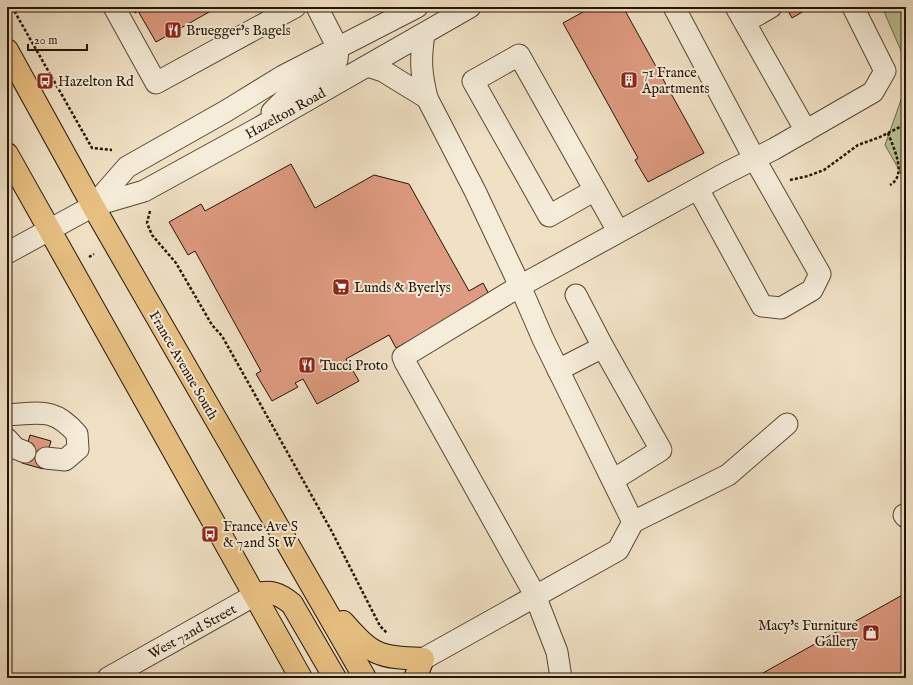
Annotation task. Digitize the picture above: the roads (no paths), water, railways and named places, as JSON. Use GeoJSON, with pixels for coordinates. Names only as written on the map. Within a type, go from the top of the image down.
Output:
{"type":"FeatureCollection","features":[{"type":"Feature","properties":{"kind":"main road","name":"France Avenue South"},"geometry":{"type":"LineString","coordinates":[[7,50],[93,206],[365,678]]}},
{"type":"Feature","properties":{"kind":"main road"},"geometry":{"type":"LineString","coordinates":[[7,154],[301,678]]}},
{"type":"Feature","properties":{"kind":"main road"},"geometry":{"type":"LineString","coordinates":[[315,591],[362,644],[378,654],[395,657],[419,668]]}},
{"type":"Feature","properties":{"kind":"main road"},"geometry":{"type":"LineString","coordinates":[[255,596],[268,592],[276,593],[284,596],[292,604],[335,678]]}},
{"type":"Feature","properties":{"kind":"street"},"geometry":{"type":"LineString","coordinates":[[114,7],[156,83],[295,7]]}},
{"type":"Feature","properties":{"kind":"street"},"geometry":{"type":"LineString","coordinates":[[255,130],[294,90],[332,68],[337,60],[338,48],[316,7]]}},
{"type":"Feature","properties":{"kind":"street","name":"Hazelton Road"},"geometry":{"type":"LineString","coordinates":[[93,206],[128,167],[226,111],[283,76],[417,7]]}},
{"type":"Feature","properties":{"kind":"street","name":"Hazelton Road"},"geometry":{"type":"LineString","coordinates":[[7,252],[93,206],[144,191],[255,130],[470,7]]}},
{"type":"Feature","properties":{"kind":"street"},"geometry":{"type":"LineString","coordinates":[[674,7],[754,158],[820,274],[812,290],[781,308],[762,306],[698,189]]}},
{"type":"Feature","properties":{"kind":"street"},"geometry":{"type":"LineString","coordinates":[[771,7],[740,14],[806,131]]}},
{"type":"Feature","properties":{"kind":"street"},"geometry":{"type":"LineString","coordinates":[[561,678],[557,652],[535,595],[403,357],[520,286],[618,231],[806,131],[873,92],[885,71],[853,7]]}},
{"type":"Feature","properties":{"kind":"street"},"geometry":{"type":"LineString","coordinates":[[424,34],[420,55],[421,71],[427,98],[475,191],[558,370],[633,522]]}},
{"type":"Feature","properties":{"kind":"street"},"geometry":{"type":"LineString","coordinates":[[595,190],[549,216],[473,81],[519,55],[595,190],[618,231]]}},
{"type":"Feature","properties":{"kind":"street"},"geometry":{"type":"LineString","coordinates":[[368,66],[383,71],[427,98]]}},
{"type":"Feature","properties":{"kind":"street"},"geometry":{"type":"LineString","coordinates":[[576,295],[603,347],[661,450],[613,480]]}},
{"type":"Feature","properties":{"kind":"street"},"geometry":{"type":"LineString","coordinates":[[558,370],[603,347]]}},
{"type":"Feature","properties":{"kind":"street"},"geometry":{"type":"LineString","coordinates":[[7,415],[47,412],[66,421],[77,434],[78,449],[65,460],[46,458]]}},
{"type":"Feature","properties":{"kind":"street"},"geometry":{"type":"LineString","coordinates":[[419,668],[535,595],[618,550],[633,522],[728,474],[787,424]]}},
{"type":"Feature","properties":{"kind":"street"},"geometry":{"type":"LineString","coordinates":[[7,438],[15,448],[25,452]]}},
{"type":"Feature","properties":{"kind":"street","name":"West 72nd Street"},"geometry":{"type":"LineString","coordinates":[[108,678],[255,596]]}},
{"type":"Feature","properties":{"kind":"place","name":"Bruegger's Bagels"},"geometry":{"type":"Point","coordinates":[173,30]}},
{"type":"Feature","properties":{"kind":"place","name":"71 France Apartments"},"geometry":{"type":"Point","coordinates":[629,80]}},
{"type":"Feature","properties":{"kind":"place","name":"Hazelton Rd"},"geometry":{"type":"Point","coordinates":[45,81]}},
{"type":"Feature","properties":{"kind":"place","name":"Lunds & Byerlys"},"geometry":{"type":"Point","coordinates":[341,287]}},
{"type":"Feature","properties":{"kind":"place","name":"Tucci Proto"},"geometry":{"type":"Point","coordinates":[307,365]}},
{"type":"Feature","properties":{"kind":"place","name":"France Ave S & 72nd St W"},"geometry":{"type":"Point","coordinates":[210,534]}},
{"type":"Feature","properties":{"kind":"place","name":"Macy's Furniture Gallery"},"geometry":{"type":"Point","coordinates":[871,633]}}]}
